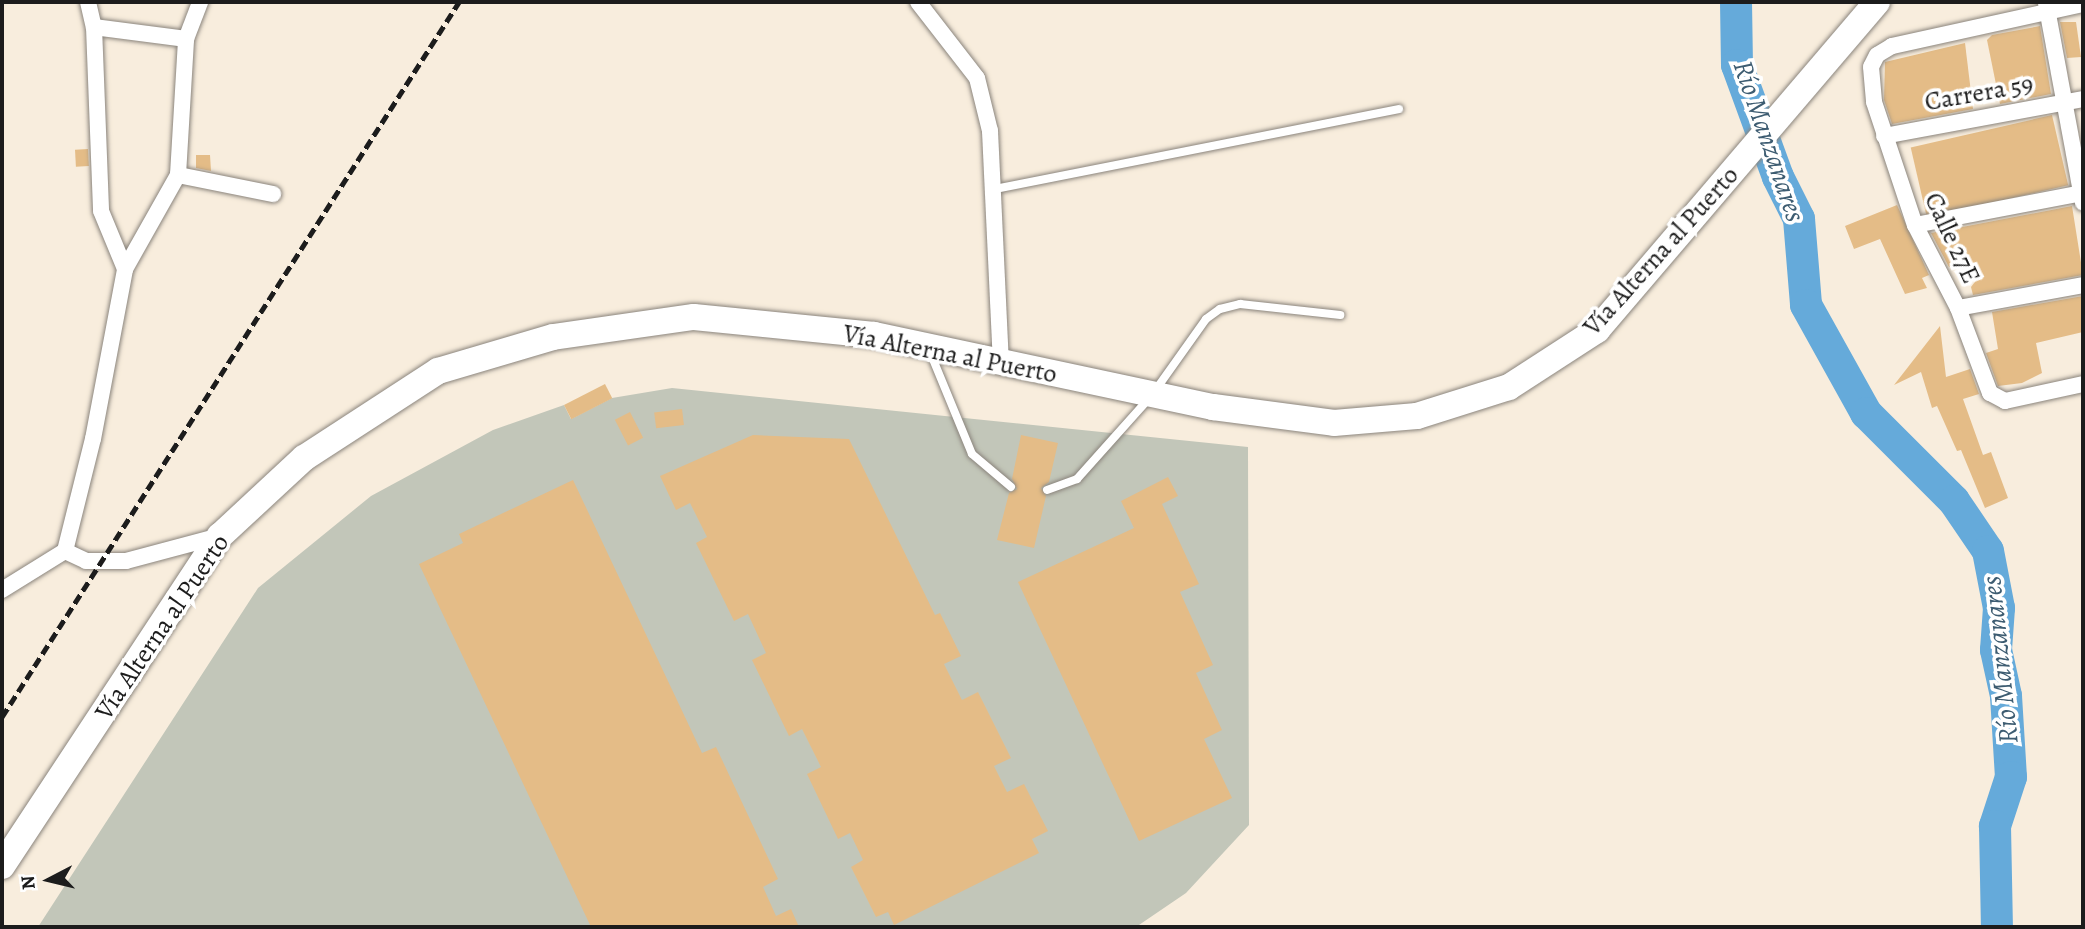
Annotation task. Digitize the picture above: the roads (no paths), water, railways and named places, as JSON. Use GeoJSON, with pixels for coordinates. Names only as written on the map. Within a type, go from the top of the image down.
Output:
{"type":"FeatureCollection","features":[{"type":"Feature","properties":{"kind":"main road","name":"Vía Alterna al Puerto"},"geometry":{"type":"LineString","coordinates":[[2,866],[220,536],[304,458],[438,370],[553,337],[694,317],[874,335],[1152,395],[1334,423],[1417,416],[1509,387],[1597,330],[1734,169],[1816,78],[1877,2]]}},
{"type":"Feature","properties":{"kind":"street"},"geometry":{"type":"LineString","coordinates":[[88,2],[94,27],[101,211],[125,269]]}},
{"type":"Feature","properties":{"kind":"street"},"geometry":{"type":"LineString","coordinates":[[2,590],[65,551],[93,439],[125,269],[178,175],[186,38],[200,2]]}},
{"type":"Feature","properties":{"kind":"street"},"geometry":{"type":"LineString","coordinates":[[918,2],[977,78],[990,131],[990,190],[1001,363]]}},
{"type":"Feature","properties":{"kind":"street","name":"Calle 27E"},"geometry":{"type":"LineString","coordinates":[[2083,4],[2046,7],[1892,46],[1877,55],[1871,67],[1874,102],[1915,225],[1958,308],[1990,393],[2005,401],[2083,384]]}},
{"type":"Feature","properties":{"kind":"street"},"geometry":{"type":"LineString","coordinates":[[1915,225],[2083,196],[2046,7]]}},
{"type":"Feature","properties":{"kind":"street"},"geometry":{"type":"LineString","coordinates":[[94,27],[186,38]]}},
{"type":"Feature","properties":{"kind":"street","name":"Carrera 59"},"geometry":{"type":"LineString","coordinates":[[1884,135],[2083,99]]}},
{"type":"Feature","properties":{"kind":"street"},"geometry":{"type":"LineString","coordinates":[[178,175],[273,194]]}},
{"type":"Feature","properties":{"kind":"street"},"geometry":{"type":"LineString","coordinates":[[1958,308],[2083,285]]}},
{"type":"Feature","properties":{"kind":"street"},"geometry":{"type":"LineString","coordinates":[[65,551],[86,561],[126,561],[220,536]]}},
{"type":"Feature","properties":{"kind":"lane"},"geometry":{"type":"LineString","coordinates":[[990,190],[1399,109]]}},
{"type":"Feature","properties":{"kind":"lane"},"geometry":{"type":"LineString","coordinates":[[1047,490],[1077,479],[1152,395],[1206,319],[1220,309],[1240,303],[1340,315]]}},
{"type":"Feature","properties":{"kind":"lane"},"geometry":{"type":"LineString","coordinates":[[928,347],[972,454],[1011,486]]}},
{"type":"Feature","properties":{"kind":"waterway","name":"Río Manzanares"},"geometry":{"type":"LineString","coordinates":[[1736,2],[1737,65],[1778,177],[1799,219],[1806,305],[1866,413],[1954,501],[1988,551],[1999,608],[1996,650],[2006,696],[2011,777],[1995,826],[1997,927]]}},
{"type":"Feature","properties":{"kind":"railway"},"geometry":{"type":"LineString","coordinates":[[2,717],[459,2]]}}]}
